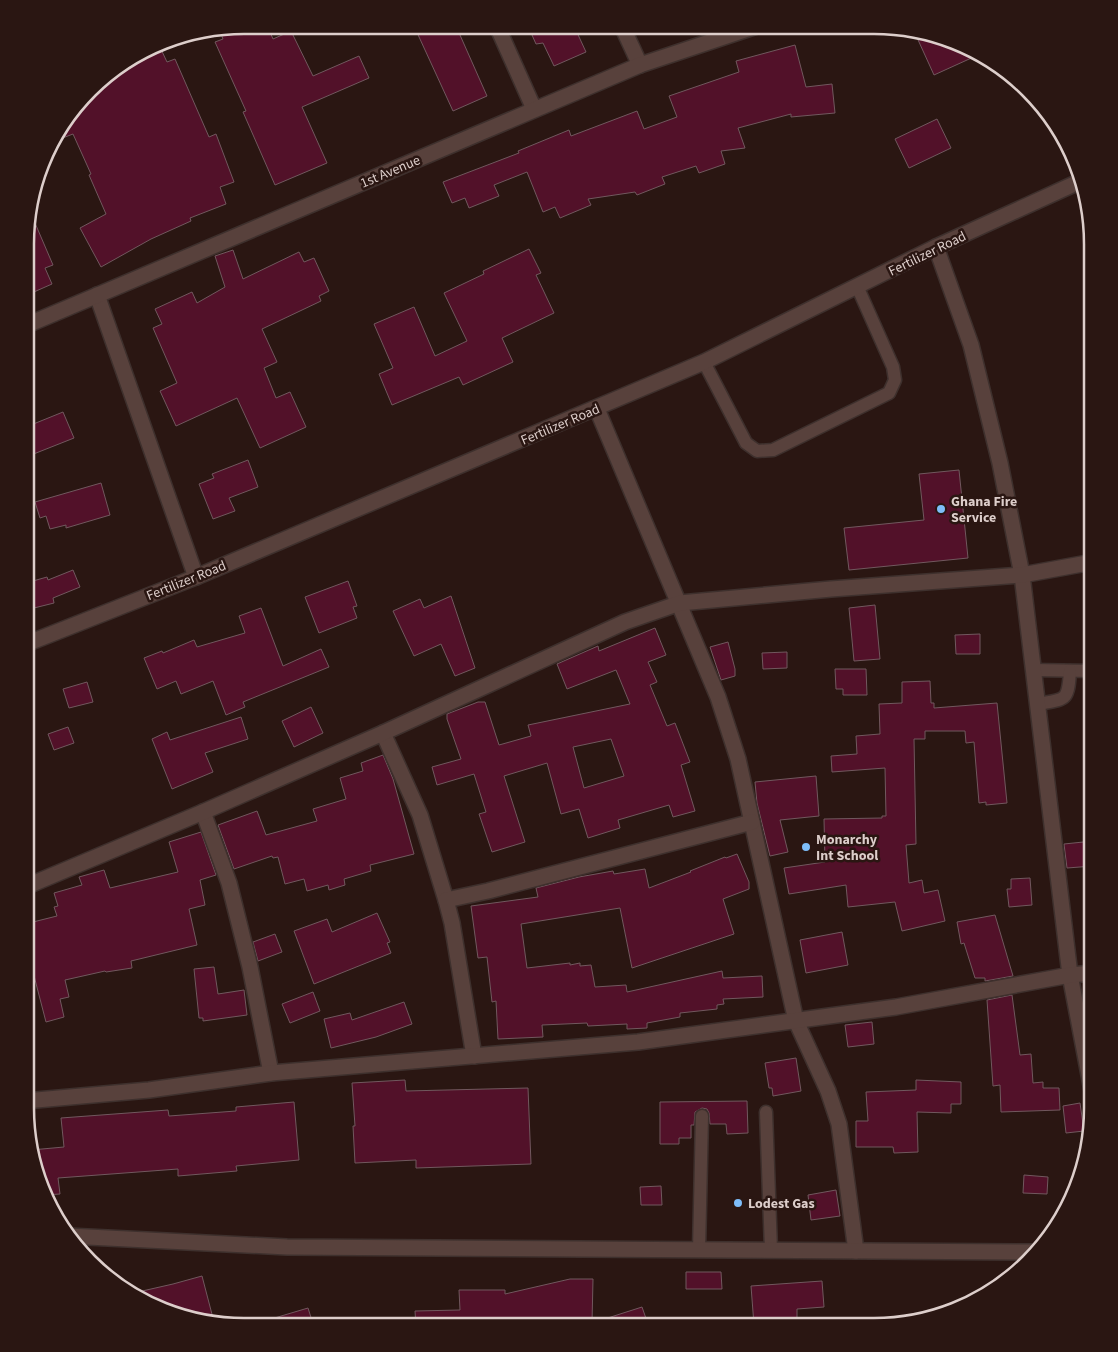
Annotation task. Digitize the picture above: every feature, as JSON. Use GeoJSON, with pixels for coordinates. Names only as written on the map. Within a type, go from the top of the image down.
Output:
{"type":"FeatureCollection","features":[{"type":"Feature","properties":{"kind":"street"},"geometry":{"type":"LineString","coordinates":[[501,34],[534,110]]}},
{"type":"Feature","properties":{"kind":"street"},"geometry":{"type":"LineString","coordinates":[[626,34],[640,65]]}},
{"type":"Feature","properties":{"kind":"street","name":"1st Avenue"},"geometry":{"type":"LineString","coordinates":[[34,322],[640,65],[734,34]]}},
{"type":"Feature","properties":{"kind":"street","name":"Fertilizer Road"},"geometry":{"type":"LineString","coordinates":[[34,641],[196,577],[597,409],[704,362],[936,247],[1075,184]]}},
{"type":"Feature","properties":{"kind":"street"},"geometry":{"type":"LineString","coordinates":[[936,247],[971,344],[1000,463],[1022,575],[1070,975],[1084,1052]]}},
{"type":"Feature","properties":{"kind":"street"},"geometry":{"type":"LineString","coordinates":[[97,295],[196,577]]}},
{"type":"Feature","properties":{"kind":"street"},"geometry":{"type":"LineString","coordinates":[[597,409],[718,697],[738,759],[796,1021],[828,1091],[839,1124],[856,1251]]}},
{"type":"Feature","properties":{"kind":"street"},"geometry":{"type":"LineString","coordinates":[[34,883],[203,812],[383,733],[625,622],[680,603],[831,589],[1022,575],[1084,564]]}},
{"type":"Feature","properties":{"kind":"street"},"geometry":{"type":"LineString","coordinates":[[383,733],[420,815],[446,900],[452,922],[474,1056]]}},
{"type":"Feature","properties":{"kind":"street"},"geometry":{"type":"LineString","coordinates":[[203,812],[229,883],[250,967],[271,1073]]}},
{"type":"Feature","properties":{"kind":"street"},"geometry":{"type":"LineString","coordinates":[[446,900],[497,889],[752,822]]}},
{"type":"Feature","properties":{"kind":"street"},"geometry":{"type":"LineString","coordinates":[[34,1101],[149,1090],[271,1073],[638,1042],[896,1006],[1084,974]]}},
{"type":"Feature","properties":{"kind":"street"},"geometry":{"type":"LineString","coordinates":[[77,1236],[288,1247],[1028,1252]]}},
{"type":"Feature","properties":{"kind":"lane"},"geometry":{"type":"LineString","coordinates":[[704,362],[746,443],[757,451],[773,450],[889,393],[896,380],[893,367],[857,286]]}},
{"type":"Feature","properties":{"kind":"lane"},"geometry":{"type":"LineString","coordinates":[[1033,670],[1084,671]]}},
{"type":"Feature","properties":{"kind":"lane"},"geometry":{"type":"LineString","coordinates":[[1037,704],[1062,700],[1066,696],[1069,690],[1070,671]]}},
{"type":"Feature","properties":{"kind":"lane"},"geometry":{"type":"LineString","coordinates":[[766,1112],[771,1250]]}},
{"type":"Feature","properties":{"kind":"lane"},"geometry":{"type":"LineString","coordinates":[[698,1250],[702,1116]]}},
{"type":"Feature","properties":{"kind":"building"},"geometry":{"type":"Polygon","coordinates":[[[230,34],[271,34],[273,39],[284,34],[292,34],[313,76],[359,56],[369,78],[302,107],[327,163],[275,185],[243,112],[246,111],[215,42],[223,39],[221,35],[230,34]]]}},
{"type":"Feature","properties":{"kind":"building"},"geometry":{"type":"Polygon","coordinates":[[[418,34],[460,34],[487,96],[453,111],[418,34]]]}},
{"type":"Feature","properties":{"kind":"building"},"geometry":{"type":"Polygon","coordinates":[[[532,34],[578,34],[586,52],[554,66],[543,43],[536,44],[532,34]]]}},
{"type":"Feature","properties":{"kind":"building"},"geometry":{"type":"Polygon","coordinates":[[[917,39],[942,45],[972,58],[934,75],[917,39]]]}},
{"type":"Feature","properties":{"kind":"building"},"geometry":{"type":"Polygon","coordinates":[[[795,45],[806,87],[832,84],[835,113],[791,117],[791,114],[738,128],[745,148],[721,151],[725,164],[699,173],[696,166],[662,177],[665,184],[637,195],[635,192],[588,199],[591,205],[560,218],[555,207],[543,212],[527,172],[494,185],[499,196],[469,208],[465,198],[452,203],[443,182],[519,153],[518,151],[569,130],[571,136],[637,111],[644,129],[677,117],[669,96],[739,72],[736,61],[795,45]]]}},
{"type":"Feature","properties":{"kind":"building"},"geometry":{"type":"Polygon","coordinates":[[[162,51],[167,62],[175,59],[209,137],[216,134],[234,182],[220,187],[226,204],[190,218],[191,221],[151,239],[101,267],[80,228],[106,214],[73,134],[63,138],[77,116],[95,95],[127,69],[162,51]]]}},
{"type":"Feature","properties":{"kind":"building"},"geometry":{"type":"Polygon","coordinates":[[[937,119],[951,148],[909,168],[895,139],[937,119]]]}},
{"type":"Feature","properties":{"kind":"building"},"geometry":{"type":"Polygon","coordinates":[[[35,223],[53,265],[45,268],[52,284],[34,292],[35,223]]]}},
{"type":"Feature","properties":{"kind":"building"},"geometry":{"type":"Polygon","coordinates":[[[529,249],[541,273],[536,275],[554,313],[502,338],[513,362],[463,385],[459,377],[392,405],[379,374],[393,368],[374,324],[414,307],[435,356],[467,341],[444,293],[484,274],[483,271],[529,249]]]}},
{"type":"Feature","properties":{"kind":"building"},"geometry":{"type":"Polygon","coordinates":[[[233,250],[243,279],[299,252],[304,262],[314,258],[329,291],[319,296],[321,301],[262,329],[277,362],[264,368],[276,398],[290,392],[306,427],[260,448],[237,398],[176,426],[160,391],[177,383],[153,328],[162,324],[155,309],[192,292],[197,303],[225,287],[215,256],[233,250]]]}},
{"type":"Feature","properties":{"kind":"building"},"geometry":{"type":"Polygon","coordinates":[[[63,412],[74,438],[34,454],[34,424],[63,412]]]}},
{"type":"Feature","properties":{"kind":"building"},"geometry":{"type":"Polygon","coordinates":[[[248,460],[258,487],[229,498],[235,511],[213,519],[199,484],[214,478],[212,474],[248,460]]]}},
{"type":"Feature","properties":{"kind":"building"},"geometry":{"type":"Polygon","coordinates":[[[959,470],[968,558],[849,570],[844,528],[924,520],[919,474],[959,470]]]}},
{"type":"Feature","properties":{"kind":"building"},"geometry":{"type":"Polygon","coordinates":[[[101,483],[110,515],[66,528],[66,525],[50,529],[46,516],[40,518],[35,502],[101,483]]]}},
{"type":"Feature","properties":{"kind":"building"},"geometry":{"type":"Polygon","coordinates":[[[73,570],[80,587],[53,598],[54,603],[34,608],[34,581],[47,577],[48,580],[73,570]]]}},
{"type":"Feature","properties":{"kind":"building"},"geometry":{"type":"Polygon","coordinates":[[[348,581],[357,606],[353,607],[357,618],[319,633],[305,597],[348,581]]]}},
{"type":"Feature","properties":{"kind":"building"},"geometry":{"type":"Polygon","coordinates":[[[451,596],[475,668],[455,676],[441,644],[414,656],[393,611],[420,599],[424,608],[451,596]]]}},
{"type":"Feature","properties":{"kind":"building"},"geometry":{"type":"Polygon","coordinates":[[[875,605],[880,659],[854,661],[849,608],[875,605]]]}},
{"type":"Feature","properties":{"kind":"building"},"geometry":{"type":"Polygon","coordinates":[[[261,608],[283,666],[321,649],[329,667],[243,702],[245,707],[226,715],[213,681],[181,694],[176,681],[157,689],[144,658],[162,651],[163,653],[194,640],[197,647],[245,633],[239,616],[261,608]]]}},
{"type":"Feature","properties":{"kind":"building"},"geometry":{"type":"Polygon","coordinates":[[[655,628],[666,655],[648,662],[657,682],[650,685],[667,726],[675,723],[690,762],[681,765],[695,811],[673,817],[669,805],[618,820],[620,828],[588,838],[579,809],[561,814],[547,763],[504,776],[525,842],[492,852],[479,814],[486,812],[474,774],[437,785],[432,767],[461,759],[447,714],[478,702],[485,702],[499,745],[531,736],[528,725],[630,704],[616,670],[567,689],[557,664],[598,646],[599,651],[655,628]],[[611,739],[573,747],[584,788],[624,776],[611,739]]]}},
{"type":"Feature","properties":{"kind":"building"},"geometry":{"type":"Polygon","coordinates":[[[980,634],[980,654],[956,654],[955,635],[980,634]]]}},
{"type":"Feature","properties":{"kind":"building"},"geometry":{"type":"Polygon","coordinates":[[[728,642],[735,676],[721,680],[710,647],[728,642]]]}},
{"type":"Feature","properties":{"kind":"building"},"geometry":{"type":"Polygon","coordinates":[[[787,652],[787,668],[763,669],[762,653],[787,652]]]}},
{"type":"Feature","properties":{"kind":"building"},"geometry":{"type":"Polygon","coordinates":[[[835,669],[866,669],[867,695],[843,695],[843,689],[836,689],[835,669]]]}},
{"type":"Feature","properties":{"kind":"building"},"geometry":{"type":"Polygon","coordinates":[[[930,681],[931,703],[934,703],[934,708],[997,703],[1007,803],[986,805],[986,802],[979,803],[974,742],[966,743],[965,731],[925,731],[925,739],[914,739],[916,844],[906,845],[909,883],[922,880],[924,893],[938,890],[945,921],[902,931],[895,902],[848,907],[846,885],[789,894],[784,868],[825,862],[824,819],[882,818],[882,816],[886,816],[885,768],[832,772],[831,756],[857,754],[856,736],[880,734],[879,704],[902,703],[902,682],[930,681]]]}},
{"type":"Feature","properties":{"kind":"building"},"geometry":{"type":"Polygon","coordinates":[[[87,682],[93,702],[69,708],[63,689],[87,682]]]}},
{"type":"Feature","properties":{"kind":"building"},"geometry":{"type":"Polygon","coordinates":[[[311,707],[323,733],[294,747],[282,721],[311,707]]]}},
{"type":"Feature","properties":{"kind":"building"},"geometry":{"type":"Polygon","coordinates":[[[241,717],[248,739],[205,753],[213,772],[172,789],[152,739],[167,732],[170,740],[241,717]]]}},
{"type":"Feature","properties":{"kind":"building"},"geometry":{"type":"Polygon","coordinates":[[[68,727],[74,743],[54,750],[48,734],[68,727]]]}},
{"type":"Feature","properties":{"kind":"building"},"geometry":{"type":"Polygon","coordinates":[[[383,755],[393,779],[414,854],[370,865],[371,871],[344,879],[345,885],[329,890],[328,885],[307,891],[304,879],[285,884],[278,857],[273,858],[272,856],[234,869],[218,825],[257,811],[266,835],[317,821],[313,809],[346,799],[340,778],[363,771],[361,763],[383,755]]]}},
{"type":"Feature","properties":{"kind":"building"},"geometry":{"type":"Polygon","coordinates":[[[816,776],[819,816],[780,820],[788,852],[770,856],[757,803],[755,782],[816,776]]]}},
{"type":"Feature","properties":{"kind":"building"},"geometry":{"type":"Polygon","coordinates":[[[201,832],[216,875],[200,880],[205,905],[189,909],[197,945],[131,961],[132,968],[105,971],[65,980],[69,997],[60,999],[64,1017],[46,1022],[34,976],[34,922],[57,916],[54,907],[58,906],[54,893],[82,885],[79,877],[104,870],[110,888],[178,872],[169,842],[201,832]]]}},
{"type":"Feature","properties":{"kind":"building"},"geometry":{"type":"Polygon","coordinates":[[[1084,842],[1084,867],[1067,868],[1064,844],[1084,842]]]}},
{"type":"Feature","properties":{"kind":"building"},"geometry":{"type":"Polygon","coordinates":[[[737,854],[749,882],[749,889],[723,899],[734,934],[632,968],[620,908],[521,924],[527,968],[570,963],[570,965],[580,963],[580,966],[591,965],[595,987],[626,985],[627,992],[722,971],[723,978],[762,976],[763,997],[723,999],[724,1004],[717,1005],[717,1009],[680,1013],[680,1017],[647,1023],[647,1028],[627,1029],[627,1024],[588,1026],[587,1023],[542,1025],[543,1037],[498,1039],[496,1001],[492,1002],[487,957],[478,958],[471,906],[538,897],[536,888],[613,871],[614,874],[645,869],[649,888],[725,857],[737,854]]]}},
{"type":"Feature","properties":{"kind":"building"},"geometry":{"type":"Polygon","coordinates":[[[1030,878],[1032,905],[1009,907],[1007,889],[1011,889],[1011,879],[1030,878]]]}},
{"type":"Feature","properties":{"kind":"building"},"geometry":{"type":"Polygon","coordinates":[[[377,913],[390,942],[387,943],[391,953],[314,984],[294,931],[327,919],[332,932],[377,913]]]}},
{"type":"Feature","properties":{"kind":"building"},"geometry":{"type":"Polygon","coordinates":[[[995,915],[1013,976],[985,981],[985,978],[975,978],[964,943],[961,944],[957,922],[995,915]]]}},
{"type":"Feature","properties":{"kind":"building"},"geometry":{"type":"Polygon","coordinates":[[[842,932],[848,965],[806,973],[800,940],[842,932]]]}},
{"type":"Feature","properties":{"kind":"building"},"geometry":{"type":"Polygon","coordinates":[[[275,934],[282,952],[258,961],[253,942],[275,934]]]}},
{"type":"Feature","properties":{"kind":"building"},"geometry":{"type":"Polygon","coordinates":[[[214,967],[218,994],[244,990],[247,1015],[203,1021],[203,1018],[199,1018],[194,969],[214,967]]]}},
{"type":"Feature","properties":{"kind":"building"},"geometry":{"type":"Polygon","coordinates":[[[313,992],[320,1011],[290,1023],[282,1004],[313,992]]]}},
{"type":"Feature","properties":{"kind":"building"},"geometry":{"type":"Polygon","coordinates":[[[1012,995],[1020,1055],[1031,1054],[1033,1083],[1043,1082],[1043,1088],[1059,1088],[1060,1110],[1001,1112],[1000,1085],[993,1086],[987,1000],[1012,995]]]}},
{"type":"Feature","properties":{"kind":"building"},"geometry":{"type":"Polygon","coordinates":[[[404,1002],[412,1024],[376,1037],[331,1048],[324,1019],[350,1013],[352,1020],[404,1002]]]}},
{"type":"Feature","properties":{"kind":"building"},"geometry":{"type":"Polygon","coordinates":[[[872,1022],[874,1044],[848,1047],[845,1025],[872,1022]]]}},
{"type":"Feature","properties":{"kind":"building"},"geometry":{"type":"Polygon","coordinates":[[[796,1058],[801,1091],[773,1096],[772,1088],[769,1088],[765,1063],[796,1058]]]}},
{"type":"Feature","properties":{"kind":"building"},"geometry":{"type":"Polygon","coordinates":[[[405,1080],[406,1091],[528,1088],[531,1164],[416,1168],[416,1160],[355,1163],[352,1083],[405,1080]]]}},
{"type":"Feature","properties":{"kind":"building"},"geometry":{"type":"Polygon","coordinates":[[[916,1080],[961,1082],[961,1104],[951,1104],[951,1113],[917,1112],[918,1152],[894,1153],[893,1147],[856,1147],[856,1121],[868,1121],[866,1092],[916,1090],[916,1080]]]}},
{"type":"Feature","properties":{"kind":"building"},"geometry":{"type":"Polygon","coordinates":[[[747,1101],[748,1133],[727,1134],[726,1124],[710,1124],[707,1109],[702,1108],[695,1112],[694,1125],[691,1125],[691,1138],[679,1138],[679,1144],[660,1144],[660,1102],[747,1101]]]}},
{"type":"Feature","properties":{"kind":"building"},"geometry":{"type":"Polygon","coordinates":[[[294,1102],[299,1160],[236,1166],[237,1171],[178,1176],[178,1169],[58,1178],[60,1194],[52,1195],[38,1149],[64,1147],[61,1118],[168,1110],[169,1116],[236,1111],[236,1107],[294,1102]]]}},
{"type":"Feature","properties":{"kind":"building"},"geometry":{"type":"Polygon","coordinates":[[[1080,1103],[1083,1131],[1066,1133],[1063,1106],[1080,1103]]]}},
{"type":"Feature","properties":{"kind":"building"},"geometry":{"type":"Polygon","coordinates":[[[1024,1175],[1048,1177],[1047,1194],[1023,1193],[1024,1175]]]}},
{"type":"Feature","properties":{"kind":"building"},"geometry":{"type":"Polygon","coordinates":[[[661,1186],[662,1205],[641,1205],[640,1187],[661,1186]]]}},
{"type":"Feature","properties":{"kind":"building"},"geometry":{"type":"Polygon","coordinates":[[[836,1190],[840,1216],[811,1220],[808,1195],[836,1190]]]}},
{"type":"Feature","properties":{"kind":"building"},"geometry":{"type":"Polygon","coordinates":[[[686,1272],[721,1272],[722,1289],[686,1289],[686,1272]]]}},
{"type":"Feature","properties":{"kind":"building"},"geometry":{"type":"Polygon","coordinates":[[[202,1276],[212,1315],[176,1307],[141,1291],[202,1276]]]}},
{"type":"Feature","properties":{"kind":"building"},"geometry":{"type":"Polygon","coordinates":[[[570,1279],[593,1279],[592,1318],[415,1318],[415,1311],[460,1310],[459,1290],[505,1290],[505,1294],[570,1279]]]}},
{"type":"Feature","properties":{"kind":"building"},"geometry":{"type":"Polygon","coordinates":[[[822,1281],[824,1307],[797,1309],[797,1318],[753,1318],[751,1286],[822,1281]]]}},
{"type":"Feature","properties":{"kind":"building"},"geometry":{"type":"Polygon","coordinates":[[[642,1307],[646,1318],[608,1318],[642,1307]]]}},
{"type":"Feature","properties":{"kind":"building"},"geometry":{"type":"Polygon","coordinates":[[[308,1308],[311,1318],[274,1318],[308,1308]]]}},
{"type":"Feature","properties":{"kind":"place","name":"Ghana Fire Service"},"geometry":{"type":"Point","coordinates":[941,509]}},
{"type":"Feature","properties":{"kind":"place","name":"Monarchy Int School"},"geometry":{"type":"Point","coordinates":[806,847]}},
{"type":"Feature","properties":{"kind":"place","name":"Lodest Gas"},"geometry":{"type":"Point","coordinates":[738,1203]}}]}
